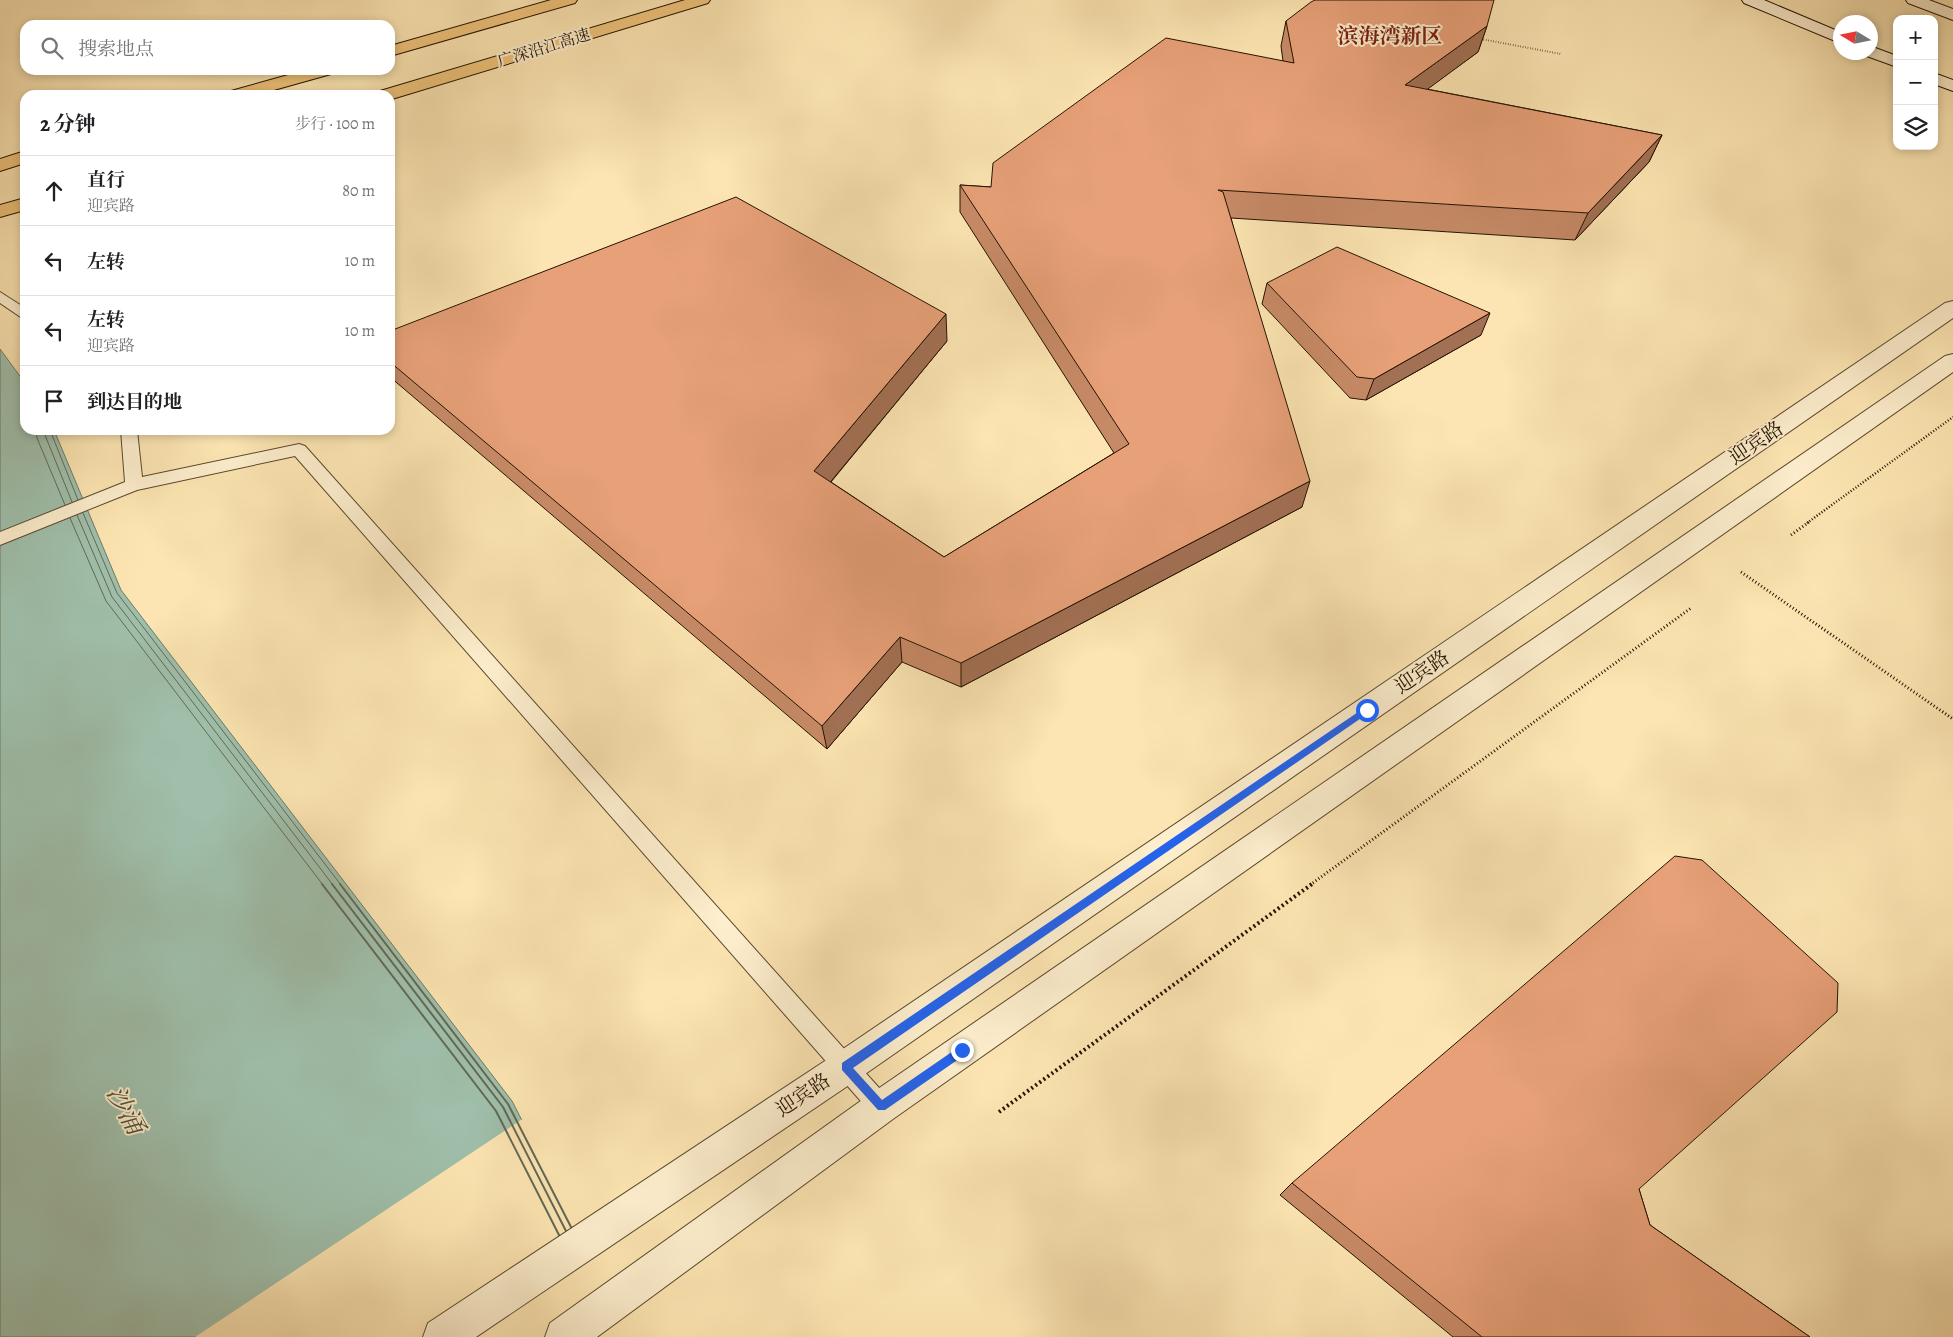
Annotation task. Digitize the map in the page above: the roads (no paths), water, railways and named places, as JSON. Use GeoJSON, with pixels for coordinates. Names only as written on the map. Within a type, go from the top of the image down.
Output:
{"type":"FeatureCollection","features":[{"type":"Feature","properties":{"kind":"highway","name":"广深沿江高速"},"geometry":{"type":"LineString","coordinates":[[395,50],[569,0]]}},
{"type":"Feature","properties":{"kind":"highway","name":"广深沿江高速"},"geometry":{"type":"LineString","coordinates":[[395,92],[702,0]]}},
{"type":"Feature","properties":{"kind":"highway"},"geometry":{"type":"LineString","coordinates":[[254,90],[307,75]]}},
{"type":"Feature","properties":{"kind":"highway"},"geometry":{"type":"LineString","coordinates":[[0,165],[20,159]]}},
{"type":"Feature","properties":{"kind":"highway"},"geometry":{"type":"LineString","coordinates":[[0,211],[20,205]]}},
{"type":"Feature","properties":{"kind":"street"},"geometry":{"type":"LineString","coordinates":[[1750,0],[1833,35]]}},
{"type":"Feature","properties":{"kind":"street"},"geometry":{"type":"LineString","coordinates":[[1921,2],[1953,15]]}},
{"type":"Feature","properties":{"kind":"street"},"geometry":{"type":"LineString","coordinates":[[1878,54],[1893,60]]}},
{"type":"Feature","properties":{"kind":"street"},"geometry":{"type":"LineString","coordinates":[[1938,80],[1953,86]]}},
{"type":"Feature","properties":{"kind":"street","name":"迎宾路"},"geometry":{"type":"LineString","coordinates":[[442,1337],[846,1067],[1953,308]]}},
{"type":"Feature","properties":{"kind":"street"},"geometry":{"type":"LineString","coordinates":[[564,1337],[881,1107],[1953,361]]}},
{"type":"Feature","properties":{"kind":"lane"},"geometry":{"type":"LineString","coordinates":[[0,296],[20,311]]}},
{"type":"Feature","properties":{"kind":"lane"},"geometry":{"type":"LineString","coordinates":[[129,435],[134,485]]}},
{"type":"Feature","properties":{"kind":"lane"},"geometry":{"type":"LineString","coordinates":[[0,539],[134,485],[299,450],[881,1107]]}},
{"type":"Feature","properties":{"kind":"water","name":"沙涌"},"geometry":{"type":"Polygon","coordinates":[[[0,349],[20,376],[20,435],[56,435],[121,590],[512,1101],[633,1337],[0,1337],[0,349]]]}},
{"type":"Feature","properties":{"kind":"district","name":"滨海湾新区"},"geometry":{"type":"Point","coordinates":[1390,36]}}]}
